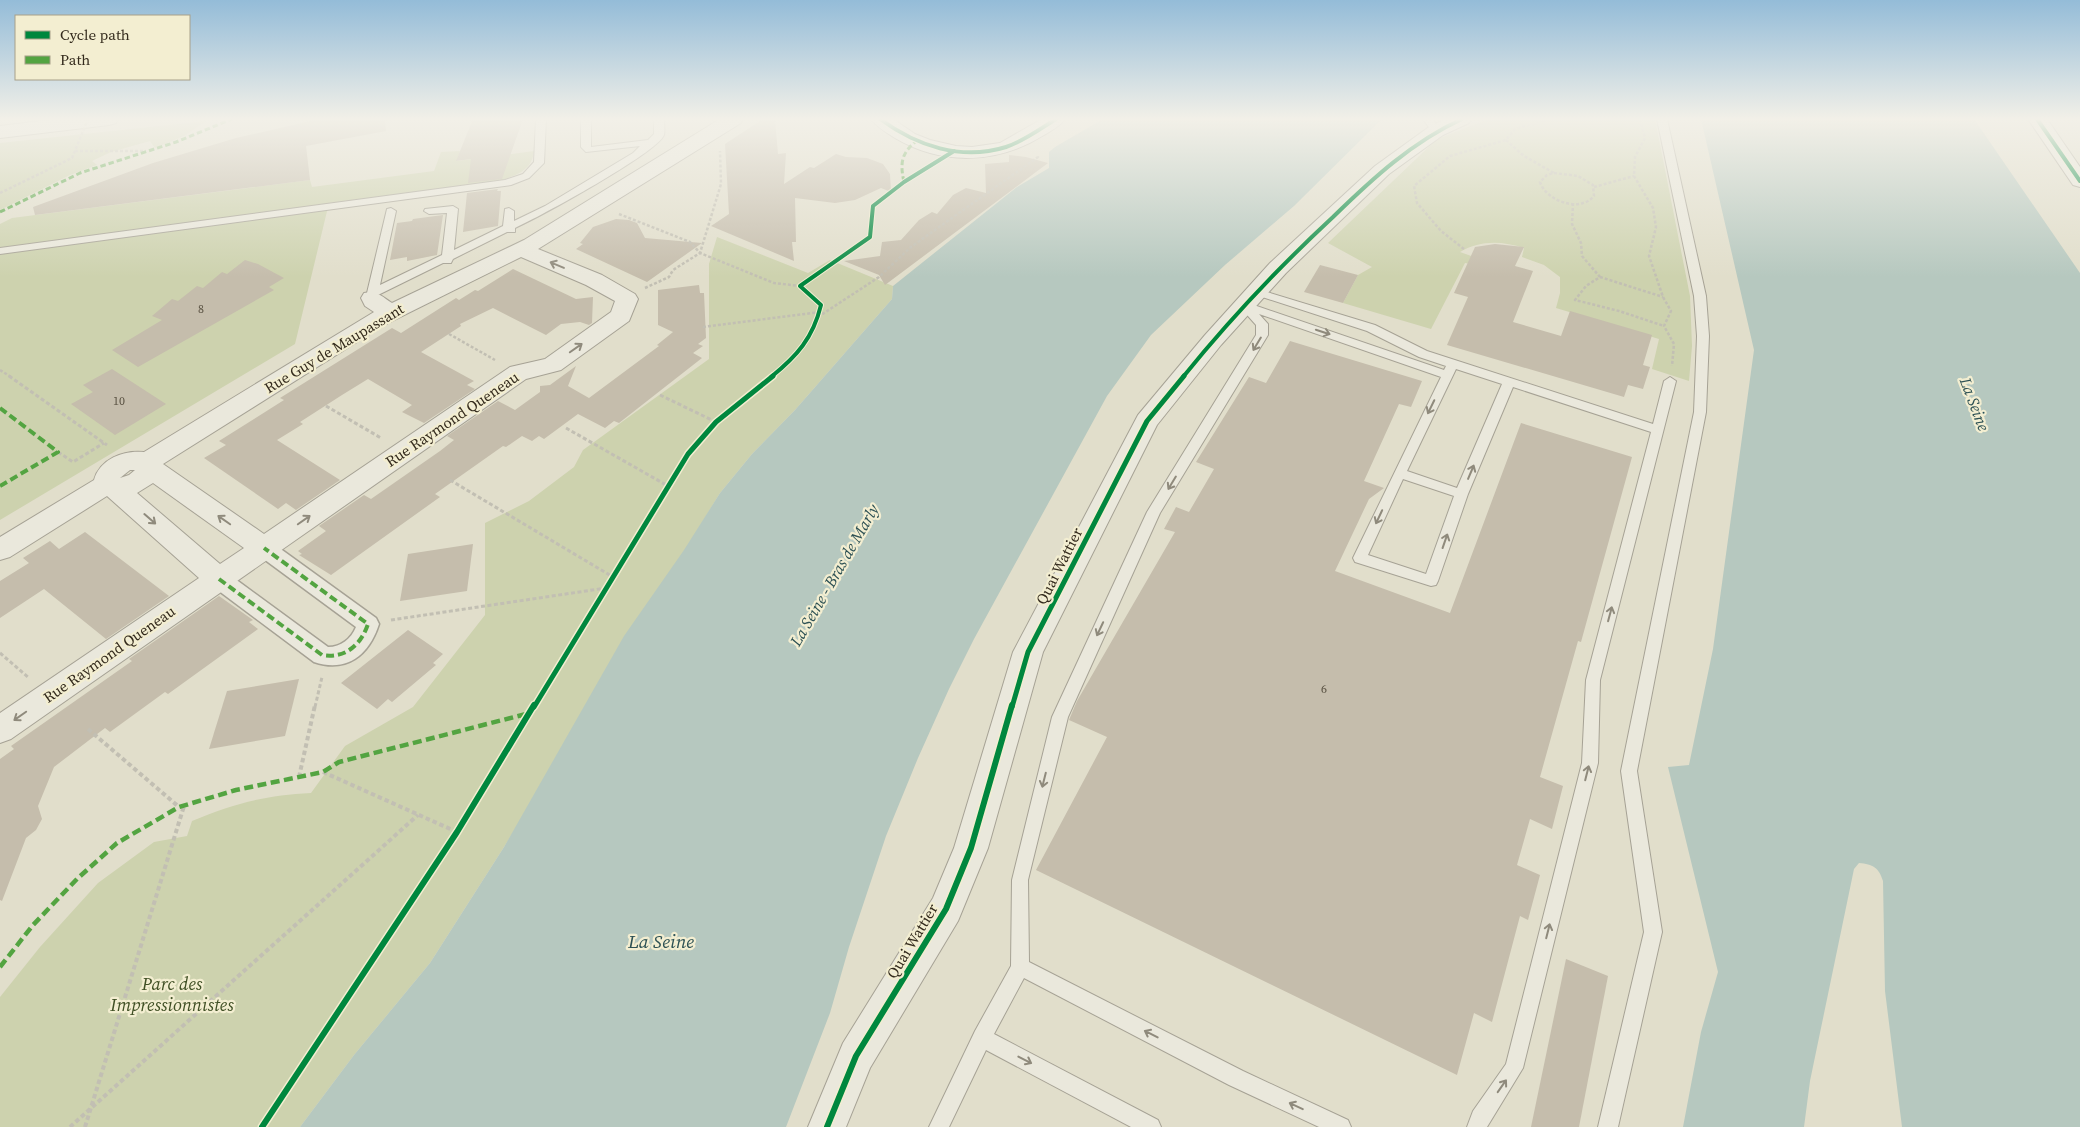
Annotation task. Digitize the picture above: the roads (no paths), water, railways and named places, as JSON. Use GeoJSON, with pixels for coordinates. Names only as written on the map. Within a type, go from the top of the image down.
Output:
{"type":"FeatureCollection","features":[{"type":"Feature","properties":{"kind":"street","name":"Rue Guy de Maupassant"},"geometry":{"type":"LineString","coordinates":[[0,550],[110,486],[106,478],[109,473],[121,464],[138,460],[148,465],[376,320],[464,277],[516,232],[600,202],[637,172]]}},
{"type":"Feature","properties":{"kind":"street","name":"Quai Wattier"},"geometry":{"type":"LineString","coordinates":[[826,1127],[856,1056],[946,909],[971,848],[1028,652],[1147,421],[1278,268],[1380,172]]}},
{"type":"Feature","properties":{"kind":"street","name":"Rue Raymond Queneau"},"geometry":{"type":"LineString","coordinates":[[0,730],[518,373],[553,365],[621,316],[628,299],[516,232]]}},
{"type":"Feature","properties":{"kind":"street"},"geometry":{"type":"LineString","coordinates":[[447,259],[447,264],[464,277]]}},
{"type":"Feature","properties":{"kind":"street"},"geometry":{"type":"LineString","coordinates":[[372,296],[372,301],[391,313]]}},
{"type":"Feature","properties":{"kind":"street"},"geometry":{"type":"LineString","coordinates":[[110,486],[219,579],[322,655],[331,658],[345,654],[357,645],[366,633],[368,624],[148,465]]}},
{"type":"Feature","properties":{"kind":"lane"},"geometry":{"type":"LineString","coordinates":[[0,251],[507,183],[526,176],[530,172]]}},
{"type":"Feature","properties":{"kind":"lane"},"geometry":{"type":"LineString","coordinates":[[372,296],[447,259],[516,232],[549,208],[609,172]]}},
{"type":"Feature","properties":{"kind":"lane"},"geometry":{"type":"LineString","coordinates":[[1608,1127],[1653,932],[1629,771],[1700,412],[1704,336],[1700,296],[1673,172]]}},
{"type":"Feature","properties":{"kind":"lane"},"geometry":{"type":"LineString","coordinates":[[429,211],[454,209],[447,259]]}},
{"type":"Feature","properties":{"kind":"lane"},"geometry":{"type":"LineString","coordinates":[[372,296],[391,212]]}},
{"type":"Feature","properties":{"kind":"lane"},"geometry":{"type":"LineString","coordinates":[[1251,298],[1371,328],[1450,369],[1509,382],[1658,430]]}},
{"type":"Feature","properties":{"kind":"lane"},"geometry":{"type":"LineString","coordinates":[[939,1127],[982,1038],[1020,967],[1020,880],[1060,717],[1154,512],[1262,335],[1262,324],[1251,298]]}},
{"type":"Feature","properties":{"kind":"lane"},"geometry":{"type":"LineString","coordinates":[[1450,369],[1360,558],[1431,581],[1461,494],[1509,382]]}},
{"type":"Feature","properties":{"kind":"lane"},"geometry":{"type":"LineString","coordinates":[[1477,1127],[1480,1118],[1514,1068],[1590,762],[1593,680],[1670,381]]}},
{"type":"Feature","properties":{"kind":"lane"},"geometry":{"type":"LineString","coordinates":[[1399,473],[1461,494]]}},
{"type":"Feature","properties":{"kind":"lane"},"geometry":{"type":"LineString","coordinates":[[1020,967],[1236,1078],[1341,1127]]}},
{"type":"Feature","properties":{"kind":"lane"},"geometry":{"type":"LineString","coordinates":[[982,1038],[1151,1127]]}},
{"type":"Feature","properties":{"kind":"water","name":"La Seine"},"geometry":{"type":"Polygon","coordinates":[[[1043,172],[1329,172],[1294,206],[1225,265],[1151,335],[1107,396],[974,639],[918,758],[886,836],[849,947],[830,1013],[786,1127],[300,1127],[354,1055],[430,963],[504,847],[624,636],[684,550],[720,493],[752,454],[795,410],[892,299],[893,286],[1017,187],[1043,172]]]}},
{"type":"Feature","properties":{"kind":"water","name":"La Seine"},"geometry":{"type":"Polygon","coordinates":[[[1713,172],[2010,172],[2080,273],[2080,1127],[1902,1127],[1885,991],[1883,881],[1880,873],[1875,868],[1868,864],[1859,863],[1854,869],[1810,1081],[1804,1127],[1683,1127],[1701,1032],[1718,972],[1668,767],[1689,765],[1713,649],[1754,350],[1713,172]]]}},
{"type":"Feature","properties":{"kind":"water label","name":"La Seine - Bras de Marly"},"geometry":{"type":"Point","coordinates":[834,575]}},
{"type":"Feature","properties":{"kind":"park label","name":"Parc des Impressionnistes"},"geometry":{"type":"Point","coordinates":[172,993]}}]}
